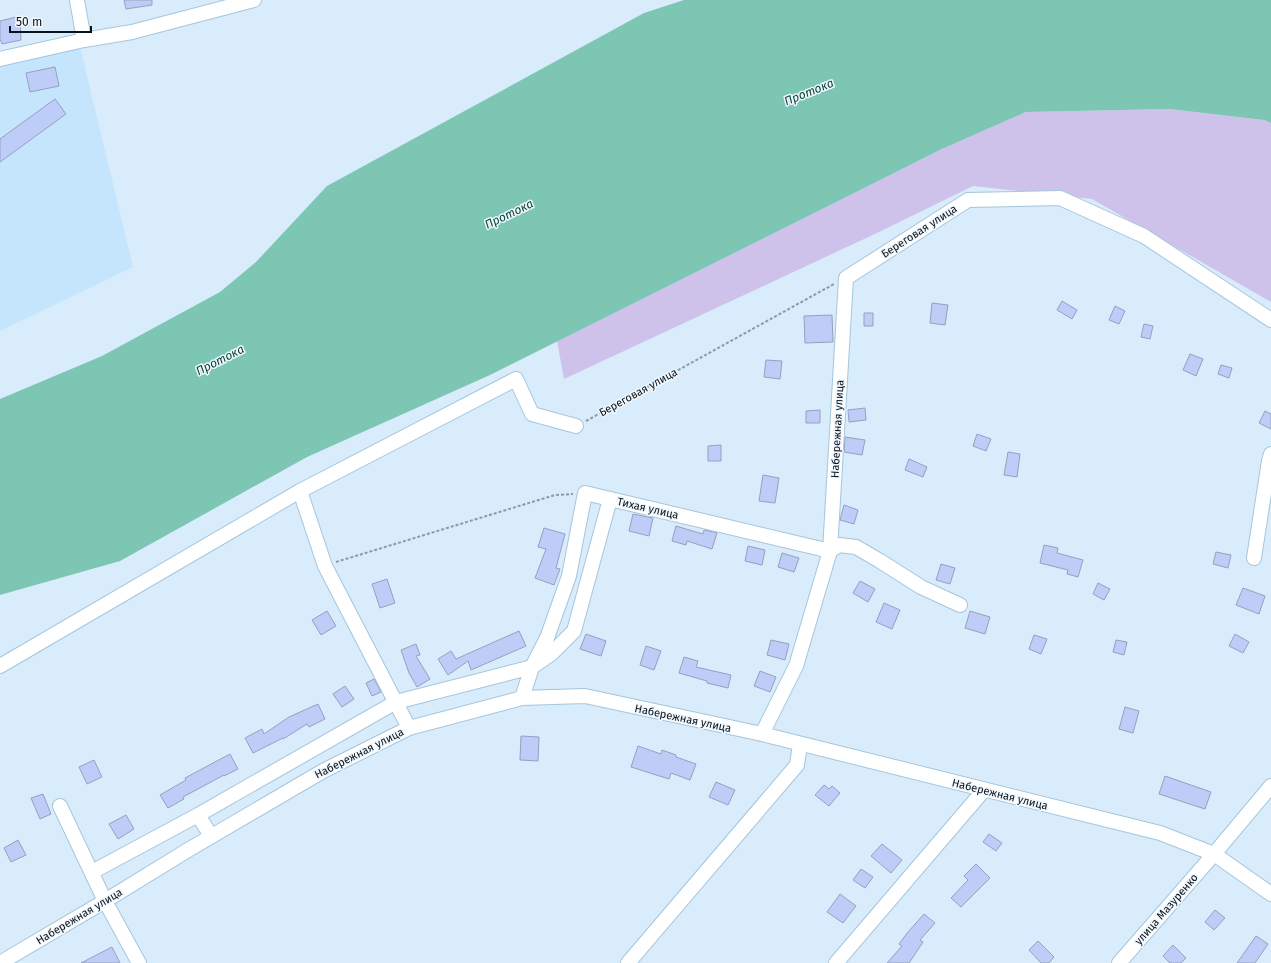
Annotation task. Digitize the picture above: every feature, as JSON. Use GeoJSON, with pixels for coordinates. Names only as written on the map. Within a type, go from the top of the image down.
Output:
{"type":"FeatureCollection","features":[{"type":"Feature","properties":{"kind":"street"},"geometry":{"type":"LineString","coordinates":[[78,0],[84,40]]}},
{"type":"Feature","properties":{"kind":"street"},"geometry":{"type":"LineString","coordinates":[[0,59],[84,40],[132,32],[254,0]]}},
{"type":"Feature","properties":{"kind":"street","name":"Береговая улица"},"geometry":{"type":"LineString","coordinates":[[846,278],[968,200],[1060,198],[1144,236],[1271,320]]}},
{"type":"Feature","properties":{"kind":"street","name":"Набережная улица"},"geometry":{"type":"LineString","coordinates":[[762,734],[796,666],[830,551],[846,278]]}},
{"type":"Feature","properties":{"kind":"street"},"geometry":{"type":"LineString","coordinates":[[0,666],[300,491],[516,379],[532,414],[576,426]]}},
{"type":"Feature","properties":{"kind":"street"},"geometry":{"type":"LineString","coordinates":[[1254,558],[1271,454]]}},
{"type":"Feature","properties":{"kind":"street"},"geometry":{"type":"LineString","coordinates":[[300,491],[325,566],[409,728]]}},
{"type":"Feature","properties":{"kind":"street"},"geometry":{"type":"LineString","coordinates":[[522,698],[532,667],[547,638],[569,576],[585,493]]}},
{"type":"Feature","properties":{"kind":"street","name":"Тихая улица"},"geometry":{"type":"LineString","coordinates":[[585,493],[830,551],[839,545],[856,547],[921,587],[960,605]]}},
{"type":"Feature","properties":{"kind":"street"},"geometry":{"type":"LineString","coordinates":[[92,872],[198,815],[396,702],[532,667],[550,654],[574,631],[610,499]]}},
{"type":"Feature","properties":{"kind":"street","name":"Набережная улица"},"geometry":{"type":"LineString","coordinates":[[0,962],[323,771],[409,728],[522,698],[585,696],[762,734],[1160,833],[1214,854],[1271,894]]}},
{"type":"Feature","properties":{"kind":"street"},"geometry":{"type":"LineString","coordinates":[[628,963],[797,764],[800,744]]}},
{"type":"Feature","properties":{"kind":"street"},"geometry":{"type":"LineString","coordinates":[[1214,854],[1271,786]]}},
{"type":"Feature","properties":{"kind":"street"},"geometry":{"type":"LineString","coordinates":[[836,963],[984,790]]}},
{"type":"Feature","properties":{"kind":"street"},"geometry":{"type":"LineString","coordinates":[[60,806],[105,900],[139,963]]}},
{"type":"Feature","properties":{"kind":"street"},"geometry":{"type":"LineString","coordinates":[[198,815],[211,836]]}},
{"type":"Feature","properties":{"kind":"street","name":"улица Мазуренко"},"geometry":{"type":"LineString","coordinates":[[1119,963],[1214,854]]}},
{"type":"Feature","properties":{"kind":"path","name":"Береговая улица"},"geometry":{"type":"LineString","coordinates":[[576,426],[846,278]]}},
{"type":"Feature","properties":{"kind":"path"},"geometry":{"type":"LineString","coordinates":[[325,566],[555,496],[585,493]]}},
{"type":"Feature","properties":{"kind":"shaded area"},"geometry":{"type":"Polygon","coordinates":[[[80,47],[133,267],[0,331],[0,66],[80,47]]]}},
{"type":"Feature","properties":{"kind":"shaded area"},"geometry":{"type":"Polygon","coordinates":[[[1169,109],[1264,120],[1271,123],[1271,302],[1092,199],[973,186],[877,233],[564,379],[557,341],[942,149],[1026,112],[1169,109]]]}},
{"type":"Feature","properties":{"kind":"water","name":"Протока"},"geometry":{"type":"Polygon","coordinates":[[[684,0],[1271,0],[1271,123],[1264,120],[1169,109],[1026,112],[942,149],[490,375],[307,457],[120,561],[0,595],[0,399],[102,356],[220,292],[256,262],[327,186],[644,13],[684,0]]]}},
{"type":"Feature","properties":{"kind":"building"},"geometry":{"type":"Polygon","coordinates":[[[124,0],[152,0],[152,5],[126,9],[124,0]]]}},
{"type":"Feature","properties":{"kind":"building"},"geometry":{"type":"Polygon","coordinates":[[[20,16],[21,40],[2,44],[0,39],[0,21],[20,16]]]}},
{"type":"Feature","properties":{"kind":"building"},"geometry":{"type":"Polygon","coordinates":[[[55,67],[59,86],[30,92],[26,73],[55,67]]]}},
{"type":"Feature","properties":{"kind":"building"},"geometry":{"type":"Polygon","coordinates":[[[55,99],[66,114],[0,162],[0,139],[55,99]]]}},
{"type":"Feature","properties":{"kind":"building"},"geometry":{"type":"Polygon","coordinates":[[[1062,301],[1077,310],[1072,319],[1057,310],[1062,301]]]}},
{"type":"Feature","properties":{"kind":"building"},"geometry":{"type":"Polygon","coordinates":[[[932,303],[948,305],[945,325],[930,323],[932,303]]]}},
{"type":"Feature","properties":{"kind":"building"},"geometry":{"type":"Polygon","coordinates":[[[1115,306],[1125,311],[1119,324],[1109,320],[1115,306]]]}},
{"type":"Feature","properties":{"kind":"building"},"geometry":{"type":"Polygon","coordinates":[[[864,313],[873,313],[873,326],[864,326],[864,313]]]}},
{"type":"Feature","properties":{"kind":"building"},"geometry":{"type":"Polygon","coordinates":[[[832,315],[833,342],[805,343],[804,316],[832,315]]]}},
{"type":"Feature","properties":{"kind":"building"},"geometry":{"type":"Polygon","coordinates":[[[1144,324],[1153,326],[1150,339],[1141,337],[1144,324]]]}},
{"type":"Feature","properties":{"kind":"building"},"geometry":{"type":"Polygon","coordinates":[[[1190,354],[1203,359],[1196,376],[1183,370],[1190,354]]]}},
{"type":"Feature","properties":{"kind":"building"},"geometry":{"type":"Polygon","coordinates":[[[766,360],[782,361],[780,379],[764,377],[766,360]]]}},
{"type":"Feature","properties":{"kind":"building"},"geometry":{"type":"Polygon","coordinates":[[[1221,365],[1232,368],[1229,378],[1218,374],[1221,365]]]}},
{"type":"Feature","properties":{"kind":"building"},"geometry":{"type":"Polygon","coordinates":[[[865,408],[866,420],[849,422],[848,410],[865,408]]]}},
{"type":"Feature","properties":{"kind":"building"},"geometry":{"type":"Polygon","coordinates":[[[820,410],[820,423],[806,423],[806,411],[820,410]]]}},
{"type":"Feature","properties":{"kind":"building"},"geometry":{"type":"Polygon","coordinates":[[[1265,411],[1271,414],[1271,429],[1259,423],[1265,411]]]}},
{"type":"Feature","properties":{"kind":"building"},"geometry":{"type":"Polygon","coordinates":[[[977,434],[991,439],[986,451],[973,446],[977,434]]]}},
{"type":"Feature","properties":{"kind":"building"},"geometry":{"type":"Polygon","coordinates":[[[845,437],[865,440],[862,455],[844,452],[845,437]]]}},
{"type":"Feature","properties":{"kind":"building"},"geometry":{"type":"Polygon","coordinates":[[[721,445],[721,461],[708,461],[708,446],[721,445]]]}},
{"type":"Feature","properties":{"kind":"building"},"geometry":{"type":"Polygon","coordinates":[[[1008,452],[1020,454],[1017,477],[1004,475],[1008,452]]]}},
{"type":"Feature","properties":{"kind":"building"},"geometry":{"type":"Polygon","coordinates":[[[909,459],[927,467],[923,477],[905,470],[909,459]]]}},
{"type":"Feature","properties":{"kind":"building"},"geometry":{"type":"Polygon","coordinates":[[[763,475],[779,478],[775,503],[759,501],[763,475]]]}},
{"type":"Feature","properties":{"kind":"building"},"geometry":{"type":"Polygon","coordinates":[[[844,505],[858,510],[854,524],[840,520],[844,505]]]}},
{"type":"Feature","properties":{"kind":"building"},"geometry":{"type":"Polygon","coordinates":[[[633,514],[653,518],[649,536],[629,531],[633,514]]]}},
{"type":"Feature","properties":{"kind":"building"},"geometry":{"type":"Polygon","coordinates":[[[676,526],[703,534],[704,530],[717,533],[712,549],[687,541],[686,545],[672,541],[676,526]]]}},
{"type":"Feature","properties":{"kind":"building"},"geometry":{"type":"Polygon","coordinates":[[[544,528],[565,534],[556,568],[560,569],[554,585],[535,578],[546,549],[538,547],[544,528]]]}},
{"type":"Feature","properties":{"kind":"building"},"geometry":{"type":"Polygon","coordinates":[[[1044,545],[1058,548],[1057,553],[1083,560],[1078,577],[1067,574],[1068,570],[1040,563],[1044,545]]]}},
{"type":"Feature","properties":{"kind":"building"},"geometry":{"type":"Polygon","coordinates":[[[748,546],[765,550],[762,565],[745,561],[748,546]]]}},
{"type":"Feature","properties":{"kind":"building"},"geometry":{"type":"Polygon","coordinates":[[[1216,552],[1231,555],[1228,568],[1213,564],[1216,552]]]}},
{"type":"Feature","properties":{"kind":"building"},"geometry":{"type":"Polygon","coordinates":[[[782,553],[799,558],[794,572],[778,567],[782,553]]]}},
{"type":"Feature","properties":{"kind":"building"},"geometry":{"type":"Polygon","coordinates":[[[941,564],[955,568],[950,584],[936,580],[941,564]]]}},
{"type":"Feature","properties":{"kind":"building"},"geometry":{"type":"Polygon","coordinates":[[[387,579],[395,603],[380,608],[372,584],[387,579]]]}},
{"type":"Feature","properties":{"kind":"building"},"geometry":{"type":"Polygon","coordinates":[[[860,581],[875,589],[868,602],[853,593],[860,581]]]}},
{"type":"Feature","properties":{"kind":"building"},"geometry":{"type":"Polygon","coordinates":[[[1098,583],[1110,589],[1104,600],[1093,594],[1098,583]]]}},
{"type":"Feature","properties":{"kind":"building"},"geometry":{"type":"Polygon","coordinates":[[[1243,588],[1265,596],[1259,614],[1236,605],[1243,588]]]}},
{"type":"Feature","properties":{"kind":"building"},"geometry":{"type":"Polygon","coordinates":[[[884,603],[900,610],[892,629],[876,622],[884,603]]]}},
{"type":"Feature","properties":{"kind":"building"},"geometry":{"type":"Polygon","coordinates":[[[327,611],[336,626],[321,635],[312,620],[327,611]]]}},
{"type":"Feature","properties":{"kind":"building"},"geometry":{"type":"Polygon","coordinates":[[[970,611],[990,617],[985,634],[965,628],[970,611]]]}},
{"type":"Feature","properties":{"kind":"building"},"geometry":{"type":"Polygon","coordinates":[[[519,631],[526,646],[471,670],[468,661],[448,675],[438,659],[451,651],[456,659],[519,631]]]}},
{"type":"Feature","properties":{"kind":"building"},"geometry":{"type":"Polygon","coordinates":[[[586,634],[606,641],[601,656],[580,649],[586,634]]]}},
{"type":"Feature","properties":{"kind":"building"},"geometry":{"type":"Polygon","coordinates":[[[1235,634],[1249,642],[1243,653],[1229,646],[1235,634]]]}},
{"type":"Feature","properties":{"kind":"building"},"geometry":{"type":"Polygon","coordinates":[[[1034,635],[1047,639],[1041,654],[1029,649],[1034,635]]]}},
{"type":"Feature","properties":{"kind":"building"},"geometry":{"type":"Polygon","coordinates":[[[771,640],[789,644],[785,660],[767,655],[771,640]]]}},
{"type":"Feature","properties":{"kind":"building"},"geometry":{"type":"Polygon","coordinates":[[[1116,640],[1127,642],[1124,655],[1113,652],[1116,640]]]}},
{"type":"Feature","properties":{"kind":"building"},"geometry":{"type":"Polygon","coordinates":[[[416,644],[420,655],[416,656],[430,679],[417,687],[409,673],[401,650],[416,644]]]}},
{"type":"Feature","properties":{"kind":"building"},"geometry":{"type":"Polygon","coordinates":[[[646,646],[661,651],[654,670],[640,665],[646,646]]]}},
{"type":"Feature","properties":{"kind":"building"},"geometry":{"type":"Polygon","coordinates":[[[684,657],[698,661],[696,667],[731,675],[728,688],[707,683],[707,681],[679,673],[684,657]]]}},
{"type":"Feature","properties":{"kind":"building"},"geometry":{"type":"Polygon","coordinates":[[[760,671],[776,677],[770,692],[754,686],[760,671]]]}},
{"type":"Feature","properties":{"kind":"building"},"geometry":{"type":"Polygon","coordinates":[[[374,679],[381,692],[372,696],[366,683],[374,679]]]}},
{"type":"Feature","properties":{"kind":"building"},"geometry":{"type":"Polygon","coordinates":[[[345,686],[354,699],[342,707],[333,694],[345,686]]]}},
{"type":"Feature","properties":{"kind":"building"},"geometry":{"type":"Polygon","coordinates":[[[318,704],[325,719],[309,727],[307,724],[283,739],[253,753],[245,738],[262,729],[264,734],[289,717],[318,704]]]}},
{"type":"Feature","properties":{"kind":"building"},"geometry":{"type":"Polygon","coordinates":[[[1125,707],[1139,711],[1133,733],[1119,729],[1125,707]]]}},
{"type":"Feature","properties":{"kind":"building"},"geometry":{"type":"Polygon","coordinates":[[[521,736],[539,737],[538,761],[520,760],[521,736]]]}},
{"type":"Feature","properties":{"kind":"building"},"geometry":{"type":"Polygon","coordinates":[[[638,746],[661,754],[662,750],[696,764],[690,780],[671,773],[669,779],[631,767],[638,746]]]}},
{"type":"Feature","properties":{"kind":"building"},"geometry":{"type":"Polygon","coordinates":[[[230,754],[238,769],[183,797],[184,799],[168,808],[160,795],[186,780],[185,778],[230,754]]]}},
{"type":"Feature","properties":{"kind":"building"},"geometry":{"type":"Polygon","coordinates":[[[94,760],[102,777],[87,784],[79,767],[94,760]]]}},
{"type":"Feature","properties":{"kind":"building"},"geometry":{"type":"Polygon","coordinates":[[[1165,776],[1211,792],[1205,809],[1159,794],[1165,776]]]}},
{"type":"Feature","properties":{"kind":"building"},"geometry":{"type":"Polygon","coordinates":[[[716,782],[735,790],[728,805],[709,797],[716,782]]]}},
{"type":"Feature","properties":{"kind":"building"},"geometry":{"type":"Polygon","coordinates":[[[824,785],[829,789],[832,786],[840,793],[829,806],[815,795],[824,785]]]}},
{"type":"Feature","properties":{"kind":"building"},"geometry":{"type":"Polygon","coordinates":[[[43,794],[51,814],[40,819],[31,798],[43,794]]]}},
{"type":"Feature","properties":{"kind":"building"},"geometry":{"type":"Polygon","coordinates":[[[126,815],[134,829],[118,839],[109,824],[126,815]]]}},
{"type":"Feature","properties":{"kind":"building"},"geometry":{"type":"Polygon","coordinates":[[[989,834],[1002,843],[996,851],[983,842],[989,834]]]}},
{"type":"Feature","properties":{"kind":"building"},"geometry":{"type":"Polygon","coordinates":[[[18,840],[26,855],[11,862],[4,848],[18,840]]]}},
{"type":"Feature","properties":{"kind":"building"},"geometry":{"type":"Polygon","coordinates":[[[882,844],[902,860],[891,873],[871,856],[882,844]]]}},
{"type":"Feature","properties":{"kind":"building"},"geometry":{"type":"Polygon","coordinates":[[[976,864],[990,878],[961,907],[951,898],[968,880],[964,876],[976,864]]]}},
{"type":"Feature","properties":{"kind":"building"},"geometry":{"type":"Polygon","coordinates":[[[861,869],[873,877],[865,888],[853,880],[861,869]]]}},
{"type":"Feature","properties":{"kind":"building"},"geometry":{"type":"Polygon","coordinates":[[[840,894],[856,906],[843,923],[827,912],[840,894]]]}},
{"type":"Feature","properties":{"kind":"building"},"geometry":{"type":"Polygon","coordinates":[[[1215,910],[1225,918],[1214,930],[1205,922],[1215,910]]]}},
{"type":"Feature","properties":{"kind":"building"},"geometry":{"type":"Polygon","coordinates":[[[924,914],[935,923],[920,940],[923,942],[909,963],[887,963],[902,946],[899,944],[908,932],[924,914]]]}},
{"type":"Feature","properties":{"kind":"building"},"geometry":{"type":"Polygon","coordinates":[[[1256,936],[1268,944],[1255,963],[1237,963],[1256,936]]]}},
{"type":"Feature","properties":{"kind":"building"},"geometry":{"type":"Polygon","coordinates":[[[1038,941],[1054,957],[1049,963],[1041,963],[1029,950],[1038,941]]]}},
{"type":"Feature","properties":{"kind":"building"},"geometry":{"type":"Polygon","coordinates":[[[1173,945],[1186,958],[1181,963],[1170,963],[1163,956],[1173,945]]]}},
{"type":"Feature","properties":{"kind":"building"},"geometry":{"type":"Polygon","coordinates":[[[112,947],[120,963],[81,963],[112,947]]]}}]}
